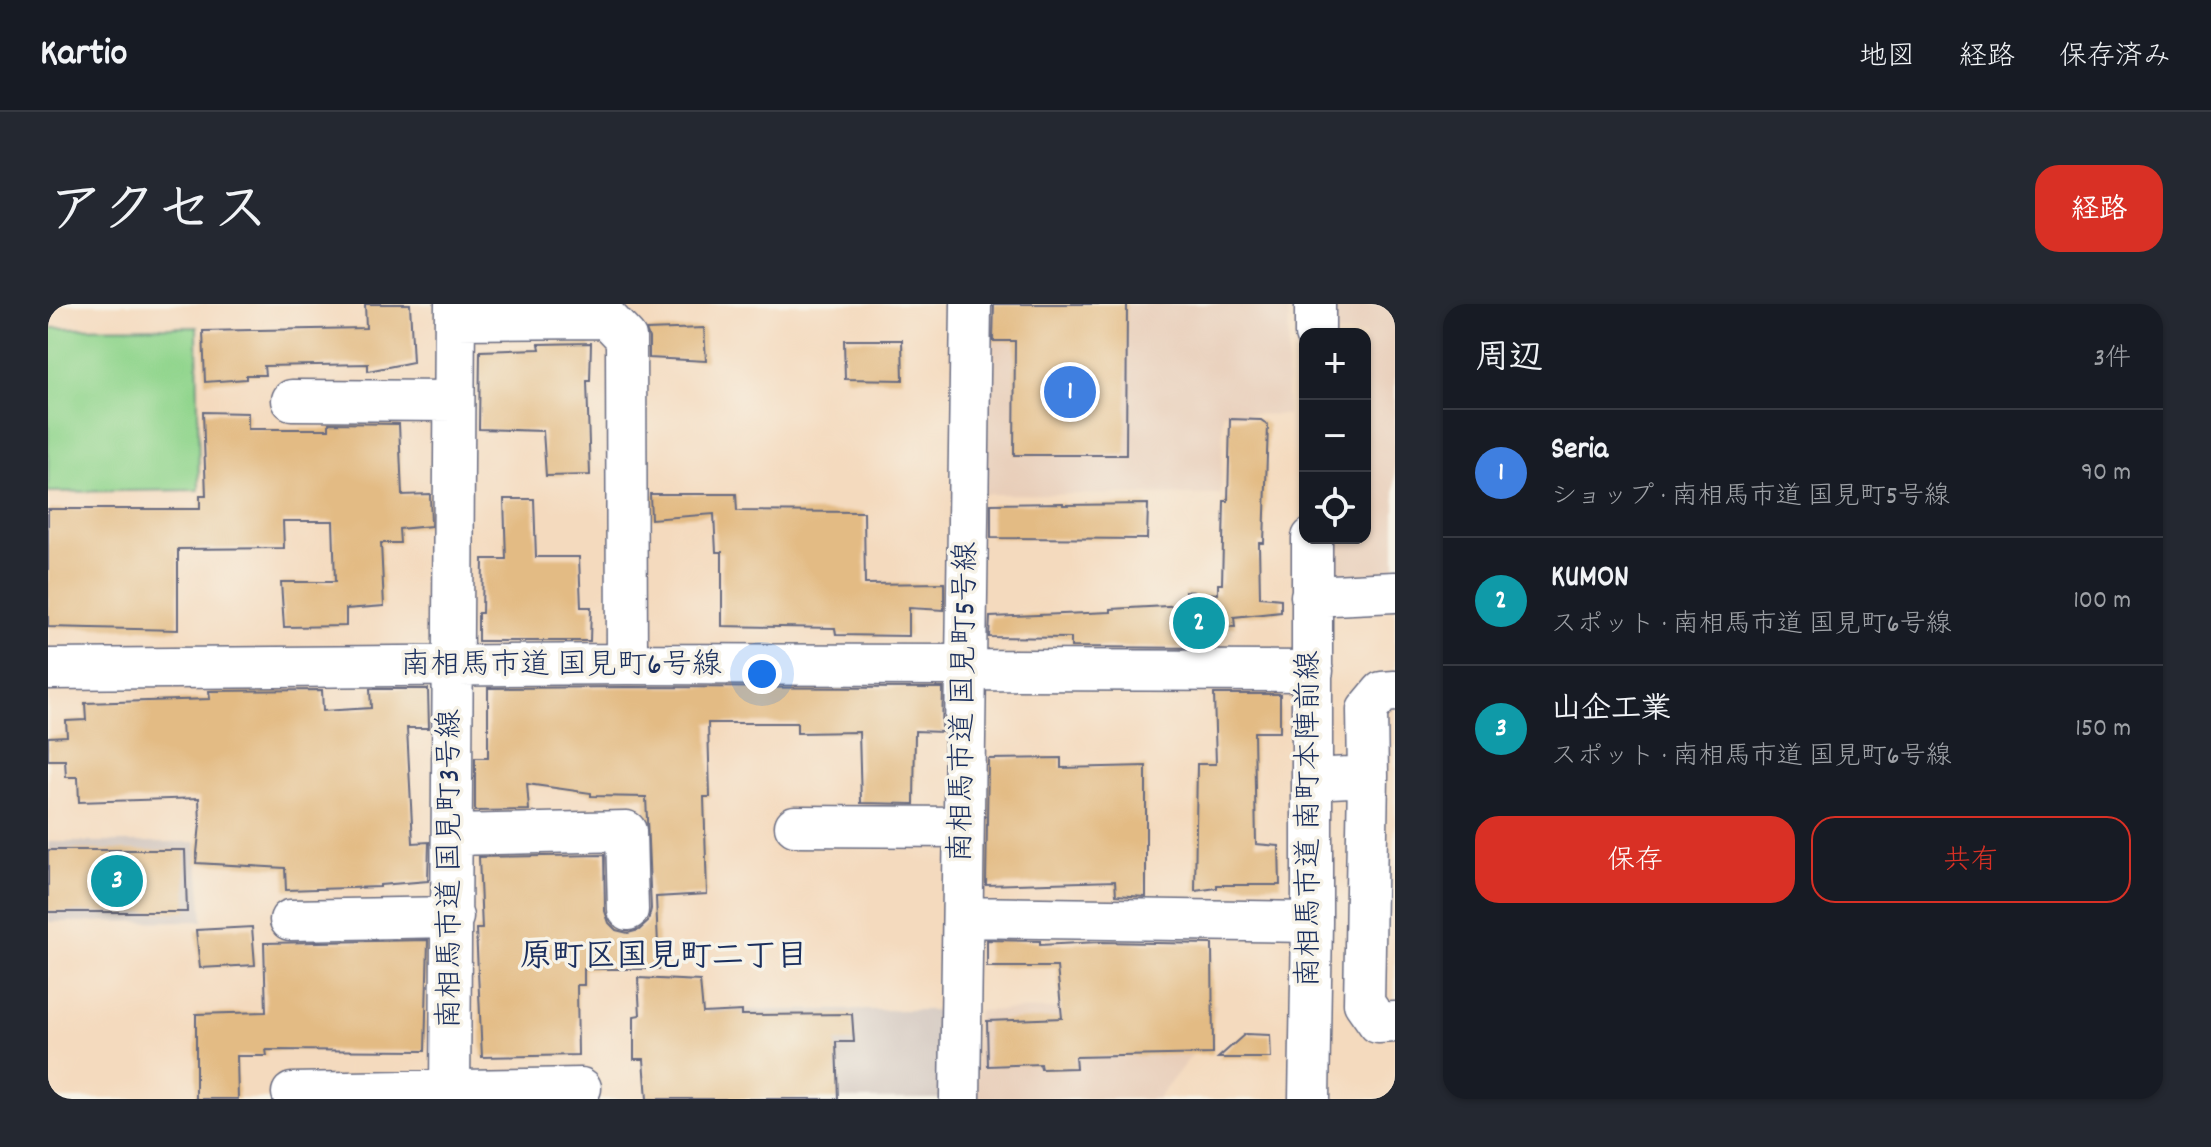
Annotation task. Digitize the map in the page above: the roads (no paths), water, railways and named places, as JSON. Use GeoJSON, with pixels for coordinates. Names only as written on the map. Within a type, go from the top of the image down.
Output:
{"type":"FeatureCollection","features":[{"type":"Feature","properties":{"kind":"street","name":"南相馬市道 国見町5号線"},"geometry":{"type":"LineString","coordinates":[[960,1099],[971,304]]}},
{"type":"Feature","properties":{"kind":"street"},"geometry":{"type":"LineString","coordinates":[[1315,304],[1315,328]]}},
{"type":"Feature","properties":{"kind":"street"},"geometry":{"type":"LineString","coordinates":[[456,311],[607,318],[626,338],[627,664]]}},
{"type":"Feature","properties":{"kind":"street","name":"南相馬市道 国見町3号線"},"geometry":{"type":"LineString","coordinates":[[450,1095],[456,311]]}},
{"type":"Feature","properties":{"kind":"street"},"geometry":{"type":"LineString","coordinates":[[292,400],[454,401]]}},
{"type":"Feature","properties":{"kind":"street","name":"南相馬市道 南町本陣前線"},"geometry":{"type":"LineString","coordinates":[[1309,1099],[1312,544]]}},
{"type":"Feature","properties":{"kind":"street"},"geometry":{"type":"LineString","coordinates":[[1311,596],[1395,592]]}},
{"type":"Feature","properties":{"kind":"street","name":"南相馬市道 国見町6号線"},"geometry":{"type":"LineString","coordinates":[[48,669],[627,664],[1313,671]]}},
{"type":"Feature","properties":{"kind":"street"},"geometry":{"type":"LineString","coordinates":[[1395,691],[1382,692],[1367,710],[1368,776],[1381,858],[1364,1003],[1378,1023],[1395,1022]]}},
{"type":"Feature","properties":{"kind":"street"},"geometry":{"type":"LineString","coordinates":[[1312,779],[1368,776]]}},
{"type":"Feature","properties":{"kind":"street"},"geometry":{"type":"LineString","coordinates":[[795,826],[963,827]]}},
{"type":"Feature","properties":{"kind":"street"},"geometry":{"type":"LineString","coordinates":[[453,835],[626,831],[628,910]]}},
{"type":"Feature","properties":{"kind":"street"},"geometry":{"type":"LineString","coordinates":[[290,920],[453,917]]}},
{"type":"Feature","properties":{"kind":"street"},"geometry":{"type":"LineString","coordinates":[[964,917],[1312,922]]}},
{"type":"Feature","properties":{"kind":"street"},"geometry":{"type":"LineString","coordinates":[[292,1093],[450,1095],[581,1088]]}},
{"type":"Feature","properties":{"kind":"place","name":"Seria"},"geometry":{"type":"Point","coordinates":[1070,392]}},
{"type":"Feature","properties":{"kind":"place","name":"KUMON"},"geometry":{"type":"Point","coordinates":[1199,623]}},
{"type":"Feature","properties":{"kind":"place","name":"山企工業"},"geometry":{"type":"Point","coordinates":[117,881]}},
{"type":"Feature","properties":{"kind":"district","name":"原町区国見町二丁目"},"geometry":{"type":"Point","coordinates":[664,959]}}]}
